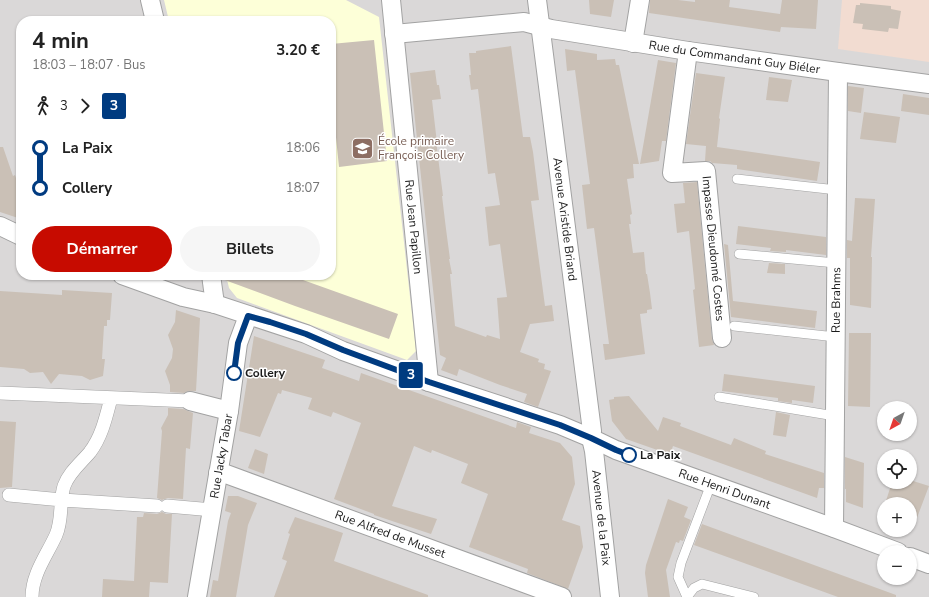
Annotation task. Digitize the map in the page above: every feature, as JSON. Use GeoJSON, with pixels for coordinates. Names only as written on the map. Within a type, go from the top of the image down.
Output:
{"type":"FeatureCollection","features":[{"type":"Feature","properties":{"kind":"street"},"geometry":{"type":"LineString","coordinates":[[150,0],[154,16]]}},
{"type":"Feature","properties":{"kind":"street","name":"Rue Jean Papillon"},"geometry":{"type":"LineString","coordinates":[[391,0],[429,382]]}},
{"type":"Feature","properties":{"kind":"street","name":"Avenue Aristide Briand"},"geometry":{"type":"LineString","coordinates":[[537,0],[592,431],[591,438]]}},
{"type":"Feature","properties":{"kind":"street"},"geometry":{"type":"LineString","coordinates":[[633,43],[640,0]]}},
{"type":"Feature","properties":{"kind":"street","name":"Rue du Commandant Guy Biéler"},"geometry":{"type":"LineString","coordinates":[[394,34],[524,22],[551,29],[633,43],[929,84]]}},
{"type":"Feature","properties":{"kind":"street","name":"Impasse Dieudonné Costes"},"geometry":{"type":"LineString","coordinates":[[688,51],[672,173],[706,171],[728,332]]}},
{"type":"Feature","properties":{"kind":"street","name":"Rue Brahms"},"geometry":{"type":"LineString","coordinates":[[834,528],[838,72]]}},
{"type":"Feature","properties":{"kind":"street"},"geometry":{"type":"LineString","coordinates":[[0,226],[16,234]]}},
{"type":"Feature","properties":{"kind":"street","name":"Rue Henri Dunant"},"geometry":{"type":"LineString","coordinates":[[136,280],[183,297],[215,304],[306,334],[343,350],[429,382],[560,425],[616,450],[879,545]]}},
{"type":"Feature","properties":{"kind":"street"},"geometry":{"type":"LineString","coordinates":[[212,280],[215,304]]}},
{"type":"Feature","properties":{"kind":"street","name":"Rue Jacky Tabar"},"geometry":{"type":"LineString","coordinates":[[197,597],[229,411],[238,343],[248,316]]}},
{"type":"Feature","properties":{"kind":"street"},"geometry":{"type":"LineString","coordinates":[[0,393],[190,401],[229,411]]}},
{"type":"Feature","properties":{"kind":"street"},"geometry":{"type":"LineString","coordinates":[[32,597],[32,588],[37,574],[57,534],[60,523],[64,486],[71,473],[91,451],[101,433],[106,420],[111,398]]}},
{"type":"Feature","properties":{"kind":"street","name":"Avenue de la Paix"},"geometry":{"type":"LineString","coordinates":[[591,438],[595,459],[610,597]]}},
{"type":"Feature","properties":{"kind":"street","name":"Rue Alfred de Musset"},"geometry":{"type":"LineString","coordinates":[[218,473],[226,474],[562,597]]}},
{"type":"Feature","properties":{"kind":"street"},"geometry":{"type":"LineString","coordinates":[[9,495],[213,510]]}},
{"type":"Feature","properties":{"kind":"street"},"geometry":{"type":"LineString","coordinates":[[917,560],[929,564]]}},
{"type":"Feature","properties":{"kind":"lane"},"geometry":{"type":"LineString","coordinates":[[737,179],[837,190]]}},
{"type":"Feature","properties":{"kind":"lane"},"geometry":{"type":"LineString","coordinates":[[739,254],[836,263]]}},
{"type":"Feature","properties":{"kind":"lane"},"geometry":{"type":"LineString","coordinates":[[728,332],[836,337]]}},
{"type":"Feature","properties":{"kind":"lane"},"geometry":{"type":"LineString","coordinates":[[719,397],[835,416]]}},
{"type":"Feature","properties":{"kind":"lane"},"geometry":{"type":"LineString","coordinates":[[711,484],[681,563],[678,576],[687,597],[694,588],[702,584],[754,597]]}},
{"type":"Feature","properties":{"kind":"shaded area"},"geometry":{"type":"Polygon","coordinates":[[[0,0],[929,0],[929,597],[0,597],[0,0]]]}},
{"type":"Feature","properties":{"kind":"shaded area","name":"École primaire François Collery"},"geometry":{"type":"Polygon","coordinates":[[[164,0],[346,0],[379,17],[416,351],[407,360],[237,298],[229,288],[227,280],[336,280],[336,16],[168,16],[164,0]]]}},
{"type":"Feature","properties":{"kind":"shaded area"},"geometry":{"type":"Polygon","coordinates":[[[842,0],[929,0],[929,62],[838,49],[842,0]]]}},
{"type":"Feature","properties":{"kind":"building"},"geometry":{"type":"Polygon","coordinates":[[[589,0],[614,0],[611,17],[590,14],[589,0]]]}},
{"type":"Feature","properties":{"kind":"building"},"geometry":{"type":"Polygon","coordinates":[[[650,0],[678,0],[695,2],[695,0],[730,0],[729,7],[780,14],[782,0],[818,0],[816,29],[781,27],[780,32],[649,13],[650,0]]]}},
{"type":"Feature","properties":{"kind":"building"},"geometry":{"type":"Polygon","coordinates":[[[860,3],[891,6],[891,9],[901,11],[898,29],[889,28],[888,32],[862,29],[863,24],[853,23],[856,5],[860,5],[860,3]]]}},
{"type":"Feature","properties":{"kind":"building"},"geometry":{"type":"Polygon","coordinates":[[[374,40],[387,161],[339,167],[336,137],[336,44],[374,40]]]}},
{"type":"Feature","properties":{"kind":"building"},"geometry":{"type":"Polygon","coordinates":[[[511,46],[523,137],[530,137],[533,152],[539,200],[531,201],[545,306],[552,305],[554,321],[530,324],[520,352],[539,359],[538,362],[545,364],[544,369],[551,371],[538,407],[524,402],[527,394],[459,369],[457,376],[441,370],[446,358],[440,355],[410,73],[435,70],[437,85],[439,85],[441,99],[432,100],[449,259],[452,274],[450,274],[455,326],[486,337],[487,335],[500,339],[497,298],[507,297],[500,244],[489,246],[485,207],[500,205],[495,173],[488,174],[478,89],[471,90],[469,53],[511,46]]]}},
{"type":"Feature","properties":{"kind":"building"},"geometry":{"type":"Polygon","coordinates":[[[565,49],[597,54],[597,60],[615,59],[616,65],[619,65],[639,164],[633,164],[634,178],[627,179],[632,214],[630,215],[631,224],[629,224],[633,253],[644,252],[652,309],[647,310],[647,313],[640,314],[645,354],[605,360],[603,344],[609,344],[596,243],[594,228],[587,229],[582,185],[590,184],[575,70],[567,71],[565,49]]]}},
{"type":"Feature","properties":{"kind":"building"},"geometry":{"type":"Polygon","coordinates":[[[658,60],[676,63],[666,141],[662,141],[659,161],[640,164],[658,60]]]}},
{"type":"Feature","properties":{"kind":"building"},"geometry":{"type":"Polygon","coordinates":[[[696,73],[725,77],[719,118],[717,147],[820,162],[817,181],[737,169],[737,165],[705,161],[706,146],[686,144],[696,73]]]}},
{"type":"Feature","properties":{"kind":"building"},"geometry":{"type":"Polygon","coordinates":[[[769,77],[792,80],[788,102],[766,100],[769,77]]]}},
{"type":"Feature","properties":{"kind":"building"},"geometry":{"type":"Polygon","coordinates":[[[848,86],[864,88],[861,113],[848,111],[848,86]]]}},
{"type":"Feature","properties":{"kind":"building"},"geometry":{"type":"Polygon","coordinates":[[[903,94],[929,98],[929,115],[901,111],[903,94]]]}},
{"type":"Feature","properties":{"kind":"building"},"geometry":{"type":"Polygon","coordinates":[[[864,112],[900,117],[896,143],[860,139],[864,112]]]}},
{"type":"Feature","properties":{"kind":"building"},"geometry":{"type":"Polygon","coordinates":[[[0,147],[3,147],[13,176],[15,175],[16,178],[16,217],[0,212],[0,147]]]}},
{"type":"Feature","properties":{"kind":"building"},"geometry":{"type":"Polygon","coordinates":[[[697,182],[712,339],[714,345],[699,347],[689,231],[677,233],[674,204],[685,203],[683,183],[697,182]]]}},
{"type":"Feature","properties":{"kind":"building"},"geometry":{"type":"Polygon","coordinates":[[[855,198],[875,199],[871,257],[871,308],[850,305],[850,258],[847,258],[847,240],[852,241],[855,198]]]}},
{"type":"Feature","properties":{"kind":"building"},"geometry":{"type":"Polygon","coordinates":[[[738,226],[826,237],[826,255],[786,250],[786,252],[770,251],[771,248],[736,244],[738,226]]]}},
{"type":"Feature","properties":{"kind":"building"},"geometry":{"type":"Polygon","coordinates":[[[724,244],[728,245],[733,301],[817,311],[815,328],[731,317],[724,244]]]}},
{"type":"Feature","properties":{"kind":"building"},"geometry":{"type":"Polygon","coordinates":[[[769,263],[785,264],[785,274],[767,273],[769,263]]]}},
{"type":"Feature","properties":{"kind":"building"},"geometry":{"type":"Polygon","coordinates":[[[225,280],[303,280],[398,314],[389,339],[225,280]]]}},
{"type":"Feature","properties":{"kind":"building"},"geometry":{"type":"Polygon","coordinates":[[[62,290],[112,293],[110,320],[107,320],[107,326],[104,326],[102,359],[105,359],[103,376],[90,380],[82,376],[59,374],[51,384],[43,372],[30,373],[24,369],[0,367],[0,291],[62,295],[62,290]]]}},
{"type":"Feature","properties":{"kind":"building"},"geometry":{"type":"Polygon","coordinates":[[[176,310],[200,318],[196,391],[188,391],[184,393],[170,392],[170,385],[165,371],[172,358],[173,349],[168,335],[175,322],[176,310]]]}},
{"type":"Feature","properties":{"kind":"building"},"geometry":{"type":"Polygon","coordinates":[[[849,333],[871,333],[870,407],[848,406],[849,333]]]}},
{"type":"Feature","properties":{"kind":"building"},"geometry":{"type":"Polygon","coordinates":[[[254,336],[325,360],[322,368],[359,381],[361,373],[516,428],[517,422],[531,427],[529,433],[560,443],[572,457],[575,484],[562,520],[580,526],[583,547],[568,589],[527,573],[528,569],[469,547],[488,494],[461,483],[468,464],[432,450],[431,453],[414,446],[392,506],[437,519],[431,534],[374,515],[334,499],[361,423],[333,412],[331,417],[308,409],[312,398],[282,390],[281,394],[278,393],[260,437],[239,431],[254,336]]]}},
{"type":"Feature","properties":{"kind":"building"},"geometry":{"type":"Polygon","coordinates":[[[724,374],[815,386],[813,403],[792,400],[792,403],[778,401],[778,398],[722,391],[724,374]]]}},
{"type":"Feature","properties":{"kind":"building"},"geometry":{"type":"Polygon","coordinates":[[[629,396],[658,431],[663,417],[681,423],[680,426],[731,445],[734,438],[766,451],[765,454],[824,473],[824,488],[819,488],[817,498],[673,446],[672,449],[680,458],[626,439],[612,421],[609,400],[614,399],[614,397],[629,396]]]}},
{"type":"Feature","properties":{"kind":"building"},"geometry":{"type":"Polygon","coordinates":[[[168,408],[183,409],[193,413],[190,449],[186,448],[183,499],[168,498],[162,500],[157,498],[161,428],[168,415],[168,408]]]}},
{"type":"Feature","properties":{"kind":"building"},"geometry":{"type":"Polygon","coordinates":[[[776,412],[790,415],[786,437],[773,435],[776,412]]]}},
{"type":"Feature","properties":{"kind":"building"},"geometry":{"type":"Polygon","coordinates":[[[0,421],[16,422],[12,487],[0,488],[0,421]]]}},
{"type":"Feature","properties":{"kind":"building"},"geometry":{"type":"Polygon","coordinates":[[[255,449],[268,454],[264,474],[248,468],[255,449]]]}},
{"type":"Feature","properties":{"kind":"building"},"geometry":{"type":"Polygon","coordinates":[[[845,457],[864,463],[863,508],[846,502],[845,457]]]}},
{"type":"Feature","properties":{"kind":"building"},"geometry":{"type":"Polygon","coordinates":[[[917,482],[929,486],[917,518],[917,497],[887,497],[890,489],[917,489],[917,482]]]}},
{"type":"Feature","properties":{"kind":"building"},"geometry":{"type":"Polygon","coordinates":[[[228,496],[238,496],[257,503],[248,525],[236,597],[210,597],[213,580],[218,581],[228,521],[231,513],[225,511],[228,496]]]}},
{"type":"Feature","properties":{"kind":"building"},"geometry":{"type":"Polygon","coordinates":[[[668,499],[688,507],[684,517],[691,520],[683,541],[680,540],[679,543],[676,542],[666,570],[670,597],[648,597],[645,573],[646,565],[668,499]]]}},
{"type":"Feature","properties":{"kind":"building"},"geometry":{"type":"Polygon","coordinates":[[[162,512],[172,514],[168,583],[150,582],[149,597],[102,597],[103,579],[134,581],[137,517],[143,517],[144,513],[157,514],[162,512]]]}},
{"type":"Feature","properties":{"kind":"building"},"geometry":{"type":"Polygon","coordinates":[[[295,517],[343,533],[334,561],[428,595],[428,597],[274,597],[287,561],[282,559],[290,534],[288,533],[295,517]]]}},
{"type":"Feature","properties":{"kind":"building"},"geometry":{"type":"Polygon","coordinates":[[[702,524],[896,595],[896,597],[838,597],[694,545],[702,524]]]}},
{"type":"Feature","properties":{"kind":"bus line","name":"3"},"geometry":{"type":"LineString","coordinates":[[234,373],[238,343],[248,316],[306,334],[343,350],[429,382],[560,425],[629,455]]}},
{"type":"Feature","properties":{"kind":"place","name":"École primaire François Collery"},"geometry":{"type":"Point","coordinates":[362,148]}},
{"type":"Feature","properties":{"kind":"place","name":"Collery"},"geometry":{"type":"Point","coordinates":[234,373]}},
{"type":"Feature","properties":{"kind":"place","name":"La Paix"},"geometry":{"type":"Point","coordinates":[629,455]}}]}
